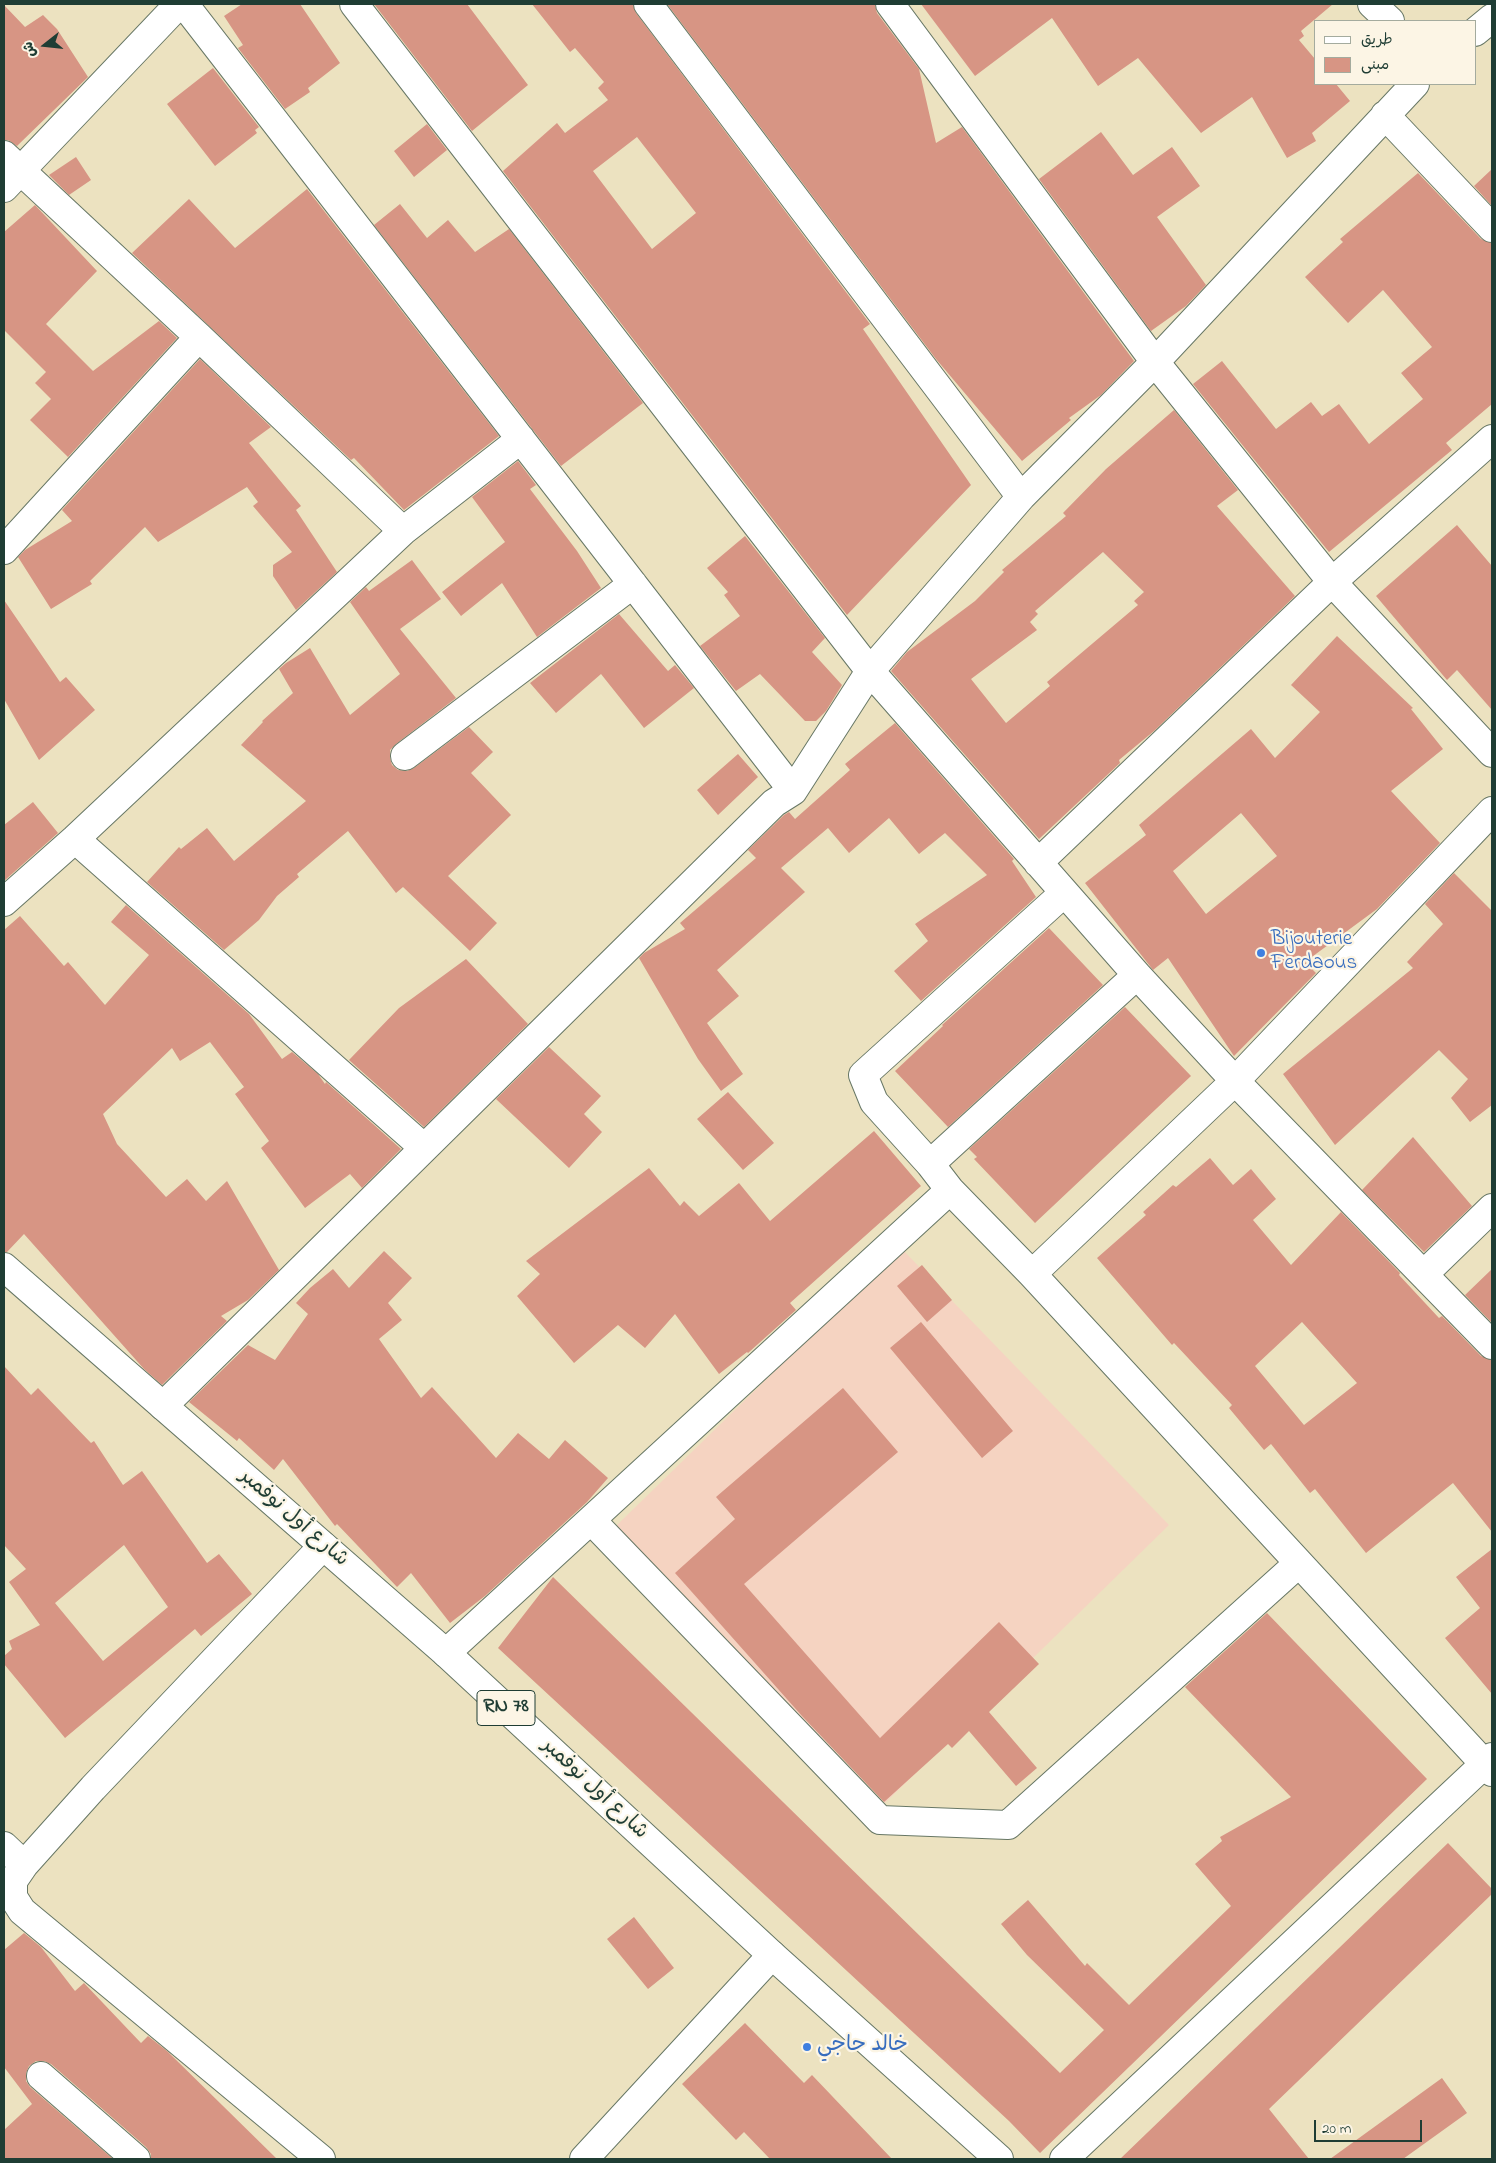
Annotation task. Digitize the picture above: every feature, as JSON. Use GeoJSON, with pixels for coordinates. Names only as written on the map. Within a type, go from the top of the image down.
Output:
{"type":"FeatureCollection","features":[{"type":"Feature","properties":{"kind":"street"},"geometry":{"type":"LineString","coordinates":[[179,4],[9,171],[199,337],[403,531]]}},
{"type":"Feature","properties":{"kind":"street"},"geometry":{"type":"LineString","coordinates":[[184,4],[793,791]]}},
{"type":"Feature","properties":{"kind":"street"},"geometry":{"type":"LineString","coordinates":[[354,4],[870,671],[1137,974],[1235,1080],[1492,1345]]}},
{"type":"Feature","properties":{"kind":"street"},"geometry":{"type":"LineString","coordinates":[[648,4],[1021,497]]}},
{"type":"Feature","properties":{"kind":"street"},"geometry":{"type":"LineString","coordinates":[[890,4],[1154,362],[1332,582],[1492,753]]}},
{"type":"Feature","properties":{"kind":"street"},"geometry":{"type":"LineString","coordinates":[[1372,4],[1389,20]]}},
{"type":"Feature","properties":{"kind":"street"},"geometry":{"type":"LineString","coordinates":[[1476,31],[1492,18]]}},
{"type":"Feature","properties":{"kind":"street"},"geometry":{"type":"LineString","coordinates":[[163,1406],[423,1147],[774,803],[793,791],[870,671],[1021,497],[1154,362],[1414,85]]}},
{"type":"Feature","properties":{"kind":"street"},"geometry":{"type":"LineString","coordinates":[[1385,115],[1492,228]]}},
{"type":"Feature","properties":{"kind":"street"},"geometry":{"type":"LineString","coordinates":[[4,550],[199,337]]}},
{"type":"Feature","properties":{"kind":"street"},"geometry":{"type":"LineString","coordinates":[[6,897],[75,839],[403,531],[521,439]]}},
{"type":"Feature","properties":{"kind":"street"},"geometry":{"type":"LineString","coordinates":[[1038,863],[1332,582],[1492,439]]}},
{"type":"Feature","properties":{"kind":"street"},"geometry":{"type":"LineString","coordinates":[[405,756],[633,584]]}},
{"type":"Feature","properties":{"kind":"street"},"geometry":{"type":"LineString","coordinates":[[1032,1274],[1235,1080],[1492,811]]}},
{"type":"Feature","properties":{"kind":"street"},"geometry":{"type":"LineString","coordinates":[[75,839],[423,1147]]}},
{"type":"Feature","properties":{"kind":"street"},"geometry":{"type":"LineString","coordinates":[[1064,893],[863,1075],[874,1102],[930,1164],[950,1190],[1032,1274],[1299,1563],[1490,1764],[1064,2159]]}},
{"type":"Feature","properties":{"kind":"street"},"geometry":{"type":"LineString","coordinates":[[930,1164],[1137,974]]}},
{"type":"Feature","properties":{"kind":"street"},"geometry":{"type":"LineString","coordinates":[[446,1653],[950,1190]]}},
{"type":"Feature","properties":{"kind":"street"},"geometry":{"type":"LineString","coordinates":[[1424,1274],[1492,1208]]}},
{"type":"Feature","properties":{"kind":"street","name":"شارع أول نوفمبر"},"geometry":{"type":"LineString","coordinates":[[4,1267],[446,1653],[772,1955],[999,2159]]}},
{"type":"Feature","properties":{"kind":"street"},"geometry":{"type":"LineString","coordinates":[[591,1520],[880,1820],[1008,1825],[1299,1563]]}},
{"type":"Feature","properties":{"kind":"street"},"geometry":{"type":"LineString","coordinates":[[321,2159],[22,1911],[13,1897],[13,1881],[24,1865],[92,1788],[323,1546]]}},
{"type":"Feature","properties":{"kind":"street"},"geometry":{"type":"LineString","coordinates":[[4,1846],[24,1865]]}},
{"type":"Feature","properties":{"kind":"street"},"geometry":{"type":"LineString","coordinates":[[584,2159],[772,1955]]}},
{"type":"Feature","properties":{"kind":"street"},"geometry":{"type":"LineString","coordinates":[[41,2076],[136,2159]]}},
{"type":"Feature","properties":{"kind":"shaded area"},"geometry":{"type":"Polygon","coordinates":[[[901,1248],[1169,1525],[885,1803],[616,1526],[901,1248]]]}},
{"type":"Feature","properties":{"kind":"building"},"geometry":{"type":"Polygon","coordinates":[[[242,4],[300,4],[340,63],[308,88],[310,92],[285,109],[238,48],[243,45],[224,16],[242,4]]]}},
{"type":"Feature","properties":{"kind":"building"},"geometry":{"type":"Polygon","coordinates":[[[374,4],[467,4],[528,85],[472,131],[374,4]]]}},
{"type":"Feature","properties":{"kind":"building"},"geometry":{"type":"Polygon","coordinates":[[[532,4],[633,4],[636,13],[870,324],[863,329],[971,485],[847,615],[503,171],[557,123],[565,133],[608,100],[598,88],[604,82],[575,48],[570,52],[532,4]],[[637,137],[593,171],[652,249],[696,213],[637,137]]]}},
{"type":"Feature","properties":{"kind":"building"},"geometry":{"type":"Polygon","coordinates":[[[667,4],[875,4],[877,13],[919,69],[936,143],[962,127],[1134,361],[1101,395],[1069,418],[1071,420],[1022,461],[936,359],[667,4]]]}},
{"type":"Feature","properties":{"kind":"building"},"geometry":{"type":"Polygon","coordinates":[[[921,4],[1333,4],[1301,31],[1304,36],[1299,40],[1314,58],[1314,85],[1337,85],[1350,101],[1312,133],[1316,141],[1287,158],[1252,97],[1201,133],[1138,58],[1098,86],[1052,18],[975,76],[921,4]]]}},
{"type":"Feature","properties":{"kind":"building"},"geometry":{"type":"Polygon","coordinates":[[[4,5],[25,27],[43,15],[57,29],[88,77],[17,146],[8,140],[4,140],[4,5]]]}},
{"type":"Feature","properties":{"kind":"building"},"geometry":{"type":"Polygon","coordinates":[[[213,68],[259,127],[255,130],[257,133],[215,166],[167,104],[213,68]]]}},
{"type":"Feature","properties":{"kind":"building"},"geometry":{"type":"Polygon","coordinates":[[[427,124],[447,150],[414,177],[394,151],[427,124]]]}},
{"type":"Feature","properties":{"kind":"building"},"geometry":{"type":"Polygon","coordinates":[[[1101,132],[1133,175],[1172,147],[1200,186],[1157,217],[1206,285],[1186,306],[1151,331],[1039,179],[1101,132]]]}},
{"type":"Feature","properties":{"kind":"building"},"geometry":{"type":"Polygon","coordinates":[[[76,157],[91,180],[69,195],[49,175],[76,157]]]}},
{"type":"Feature","properties":{"kind":"building"},"geometry":{"type":"Polygon","coordinates":[[[1492,169],[1492,206],[1474,186],[1492,169]]]}},
{"type":"Feature","properties":{"kind":"building"},"geometry":{"type":"Polygon","coordinates":[[[1418,173],[1481,239],[1492,243],[1492,404],[1446,443],[1452,450],[1329,552],[1193,384],[1222,361],[1276,429],[1311,402],[1322,416],[1339,404],[1369,444],[1423,399],[1401,373],[1432,347],[1383,290],[1348,323],[1305,277],[1343,242],[1340,239],[1418,173]]]}},
{"type":"Feature","properties":{"kind":"building"},"geometry":{"type":"Polygon","coordinates":[[[307,189],[499,436],[404,510],[354,458],[351,460],[132,253],[189,199],[235,248],[307,189]]]}},
{"type":"Feature","properties":{"kind":"building"},"geometry":{"type":"Polygon","coordinates":[[[400,204],[427,238],[448,220],[475,252],[509,229],[643,403],[561,466],[374,225],[400,204]]]}},
{"type":"Feature","properties":{"kind":"building"},"geometry":{"type":"Polygon","coordinates":[[[35,205],[97,271],[46,324],[93,371],[159,321],[177,338],[68,457],[30,420],[51,399],[35,383],[46,372],[4,330],[4,232],[35,205]]]}},
{"type":"Feature","properties":{"kind":"building"},"geometry":{"type":"Polygon","coordinates":[[[200,359],[271,427],[249,443],[301,506],[296,510],[337,572],[296,610],[273,576],[273,565],[292,552],[253,506],[258,502],[247,487],[158,542],[145,527],[90,581],[92,584],[51,609],[18,557],[25,550],[72,521],[62,510],[200,359]]]}},
{"type":"Feature","properties":{"kind":"building"},"geometry":{"type":"Polygon","coordinates":[[[1174,410],[1238,490],[1217,506],[1295,596],[1154,731],[1119,760],[1120,763],[1039,839],[891,671],[907,652],[975,601],[1004,572],[1002,570],[1066,516],[1063,513],[1106,469],[1174,410]],[[1103,552],[1035,611],[1038,614],[1030,622],[1037,630],[971,679],[1006,723],[1050,686],[1047,682],[1138,605],[1134,601],[1144,592],[1103,552]]]}},
{"type":"Feature","properties":{"kind":"building"},"geometry":{"type":"Polygon","coordinates":[[[518,461],[536,485],[530,489],[577,551],[601,588],[537,637],[502,583],[461,616],[442,592],[505,542],[472,497],[518,461]]]}},
{"type":"Feature","properties":{"kind":"building"},"geometry":{"type":"Polygon","coordinates":[[[1457,525],[1492,566],[1492,710],[1457,670],[1447,680],[1376,596],[1457,525]]]}},
{"type":"Feature","properties":{"kind":"building"},"geometry":{"type":"Polygon","coordinates":[[[745,536],[825,638],[812,652],[842,685],[826,711],[816,721],[805,721],[760,674],[736,691],[700,646],[740,616],[724,595],[728,592],[707,568],[745,536]]]}},
{"type":"Feature","properties":{"kind":"building"},"geometry":{"type":"Polygon","coordinates":[[[412,560],[441,599],[400,629],[456,698],[396,744],[390,750],[390,758],[392,765],[398,770],[407,771],[414,768],[469,727],[493,752],[471,773],[511,815],[448,876],[497,923],[470,951],[403,887],[396,893],[348,831],[297,874],[299,877],[277,896],[259,920],[224,950],[147,882],[179,847],[181,849],[207,828],[234,861],[306,801],[241,745],[262,721],[293,693],[279,669],[310,648],[350,715],[400,674],[350,602],[366,587],[369,591],[412,560]]]}},
{"type":"Feature","properties":{"kind":"building"},"geometry":{"type":"Polygon","coordinates":[[[4,600],[60,682],[66,677],[95,710],[39,760],[4,699],[4,600]]]}},
{"type":"Feature","properties":{"kind":"building"},"geometry":{"type":"Polygon","coordinates":[[[619,614],[668,671],[675,665],[694,688],[644,728],[601,674],[556,713],[530,683],[619,614]]]}},
{"type":"Feature","properties":{"kind":"building"},"geometry":{"type":"Polygon","coordinates":[[[1337,636],[1413,708],[1411,709],[1443,749],[1391,791],[1440,843],[1377,909],[1305,962],[1316,973],[1234,1056],[1168,958],[1153,970],[1085,883],[1146,835],[1139,825],[1251,729],[1275,758],[1320,712],[1291,685],[1337,636]],[[1241,813],[1173,871],[1206,914],[1277,856],[1241,813]]]}},
{"type":"Feature","properties":{"kind":"building"},"geometry":{"type":"Polygon","coordinates":[[[895,723],[1014,859],[1012,861],[1036,897],[921,1001],[894,971],[928,941],[915,924],[987,875],[945,833],[919,854],[889,818],[849,853],[828,828],[781,868],[805,892],[717,970],[739,996],[707,1023],[743,1074],[721,1091],[698,1059],[639,958],[644,953],[685,929],[680,923],[756,858],[748,850],[784,815],[789,812],[795,819],[850,770],[845,764],[895,723]]]}},
{"type":"Feature","properties":{"kind":"building"},"geometry":{"type":"Polygon","coordinates":[[[738,754],[758,777],[718,815],[697,790],[738,754]]]}},
{"type":"Feature","properties":{"kind":"building"},"geometry":{"type":"Polygon","coordinates":[[[33,802],[58,833],[4,881],[4,825],[33,802]]]}},
{"type":"Feature","properties":{"kind":"building"},"geometry":{"type":"Polygon","coordinates":[[[1454,873],[1492,911],[1492,1105],[1470,1122],[1451,1098],[1468,1079],[1439,1050],[1335,1145],[1283,1074],[1413,968],[1407,962],[1443,924],[1425,904],[1454,873]]]}},
{"type":"Feature","properties":{"kind":"building"},"geometry":{"type":"Polygon","coordinates":[[[126,905],[249,1014],[282,1059],[292,1052],[318,1074],[325,1084],[326,1082],[401,1149],[362,1188],[350,1174],[305,1208],[261,1148],[269,1141],[235,1094],[244,1087],[210,1042],[180,1061],[172,1048],[103,1114],[117,1144],[166,1197],[187,1179],[206,1201],[227,1181],[279,1270],[248,1300],[221,1316],[227,1321],[162,1385],[144,1369],[24,1234],[7,1252],[4,1252],[4,930],[20,916],[64,966],[68,962],[105,1005],[149,955],[111,922],[126,905]]]}},
{"type":"Feature","properties":{"kind":"building"},"geometry":{"type":"Polygon","coordinates":[[[1049,928],[1103,985],[948,1127],[895,1071],[942,1025],[1049,928]]]}},
{"type":"Feature","properties":{"kind":"building"},"geometry":{"type":"Polygon","coordinates":[[[466,959],[528,1024],[424,1127],[349,1060],[399,1008],[466,959]]]}},
{"type":"Feature","properties":{"kind":"building"},"geometry":{"type":"Polygon","coordinates":[[[1125,1007],[1191,1076],[1035,1223],[974,1159],[977,1157],[969,1149],[1125,1007]]]}},
{"type":"Feature","properties":{"kind":"building"},"geometry":{"type":"Polygon","coordinates":[[[549,1047],[601,1096],[584,1114],[602,1132],[569,1168],[496,1099],[549,1047]]]}},
{"type":"Feature","properties":{"kind":"building"},"geometry":{"type":"Polygon","coordinates":[[[728,1092],[774,1143],[743,1170],[697,1119],[728,1092]]]}},
{"type":"Feature","properties":{"kind":"building"},"geometry":{"type":"Polygon","coordinates":[[[874,1131],[921,1186],[790,1303],[796,1310],[748,1353],[719,1374],[675,1314],[645,1348],[618,1325],[574,1363],[517,1296],[540,1274],[526,1261],[649,1168],[680,1206],[684,1201],[699,1216],[739,1183],[770,1221],[874,1131]]]}},
{"type":"Feature","properties":{"kind":"building"},"geometry":{"type":"Polygon","coordinates":[[[1413,1137],[1472,1206],[1424,1252],[1362,1190],[1413,1137]]]}},
{"type":"Feature","properties":{"kind":"building"},"geometry":{"type":"Polygon","coordinates":[[[1210,1158],[1233,1185],[1251,1169],[1276,1199],[1253,1220],[1291,1265],[1341,1212],[1400,1273],[1399,1275],[1439,1318],[1442,1316],[1481,1356],[1492,1360],[1492,1532],[1453,1483],[1366,1553],[1315,1489],[1310,1493],[1271,1444],[1264,1450],[1229,1408],[1232,1405],[1174,1343],[1172,1345],[1097,1258],[1146,1215],[1143,1212],[1173,1185],[1176,1187],[1210,1158]],[[1302,1322],[1255,1366],[1304,1425],[1357,1383],[1302,1322]]]}},
{"type":"Feature","properties":{"kind":"building"},"geometry":{"type":"Polygon","coordinates":[[[384,1251],[412,1278],[388,1303],[402,1320],[379,1339],[421,1398],[432,1387],[496,1458],[518,1433],[549,1459],[565,1440],[608,1478],[587,1502],[485,1596],[450,1623],[411,1573],[397,1587],[337,1524],[335,1526],[283,1459],[274,1470],[239,1438],[237,1441],[189,1402],[248,1345],[275,1360],[308,1314],[296,1303],[310,1288],[333,1269],[349,1288],[384,1251]]]}},
{"type":"Feature","properties":{"kind":"building"},"geometry":{"type":"Polygon","coordinates":[[[922,1265],[952,1300],[927,1322],[897,1286],[922,1265]]]}},
{"type":"Feature","properties":{"kind":"building"},"geometry":{"type":"Polygon","coordinates":[[[1492,1269],[1492,1323],[1465,1295],[1492,1269]]]}},
{"type":"Feature","properties":{"kind":"building"},"geometry":{"type":"Polygon","coordinates":[[[921,1322],[1013,1431],[982,1458],[890,1348],[921,1322]]]}},
{"type":"Feature","properties":{"kind":"building"},"geometry":{"type":"Polygon","coordinates":[[[4,1366],[31,1395],[38,1388],[91,1443],[94,1441],[123,1485],[142,1471],[207,1563],[219,1554],[252,1594],[201,1636],[195,1629],[65,1738],[4,1664],[4,1656],[12,1649],[9,1641],[40,1625],[9,1582],[26,1569],[4,1545],[4,1366]],[[124,1545],[55,1603],[103,1661],[168,1607],[124,1545]]]}},
{"type":"Feature","properties":{"kind":"building"},"geometry":{"type":"Polygon","coordinates":[[[843,1388],[898,1452],[744,1584],[880,1738],[999,1622],[1039,1664],[989,1712],[1037,1768],[1016,1786],[969,1731],[952,1748],[948,1744],[884,1802],[802,1716],[675,1573],[735,1519],[716,1497],[843,1388]]]}},
{"type":"Feature","properties":{"kind":"building"},"geometry":{"type":"Polygon","coordinates":[[[1492,1549],[1492,1694],[1445,1638],[1480,1608],[1456,1577],[1492,1549]]]}},
{"type":"Feature","properties":{"kind":"building"},"geometry":{"type":"Polygon","coordinates":[[[553,1577],[1060,2073],[1104,2030],[1027,1955],[1001,1924],[1028,1900],[1085,1966],[1087,1963],[1129,2005],[1231,1906],[1195,1864],[1222,1841],[1220,1837],[1291,1797],[1185,1687],[1267,1613],[1427,1779],[1040,2153],[1009,2121],[498,1648],[553,1577]]]}},
{"type":"Feature","properties":{"kind":"building"},"geometry":{"type":"Polygon","coordinates":[[[1448,1843],[1492,1889],[1492,1894],[1269,2109],[1309,2159],[1120,2159],[1448,1843]]]}},
{"type":"Feature","properties":{"kind":"building"},"geometry":{"type":"Polygon","coordinates":[[[634,1917],[674,1968],[648,1989],[607,1939],[634,1917]]]}},
{"type":"Feature","properties":{"kind":"building"},"geometry":{"type":"Polygon","coordinates":[[[24,1933],[41,1947],[75,1991],[84,1983],[141,2043],[148,2036],[167,2051],[277,2159],[151,2159],[151,2154],[146,2147],[51,2064],[44,2061],[36,2061],[29,2066],[26,2073],[26,2081],[30,2087],[113,2159],[4,2159],[4,2130],[32,2104],[4,2067],[4,1950],[24,1933]]]}},
{"type":"Feature","properties":{"kind":"building"},"geometry":{"type":"Polygon","coordinates":[[[745,2023],[804,2083],[812,2075],[892,2159],[770,2159],[744,2132],[736,2140],[682,2084],[745,2023]]]}},
{"type":"Feature","properties":{"kind":"building"},"geometry":{"type":"Polygon","coordinates":[[[1442,2078],[1467,2113],[1403,2159],[1330,2159],[1442,2078]]]}},
{"type":"Feature","properties":{"kind":"place","name":"Bijouterie Ferdaous"},"geometry":{"type":"Point","coordinates":[1261,953]}},
{"type":"Feature","properties":{"kind":"place","name":"خالد حاجي"},"geometry":{"type":"Point","coordinates":[807,2047]}}]}
